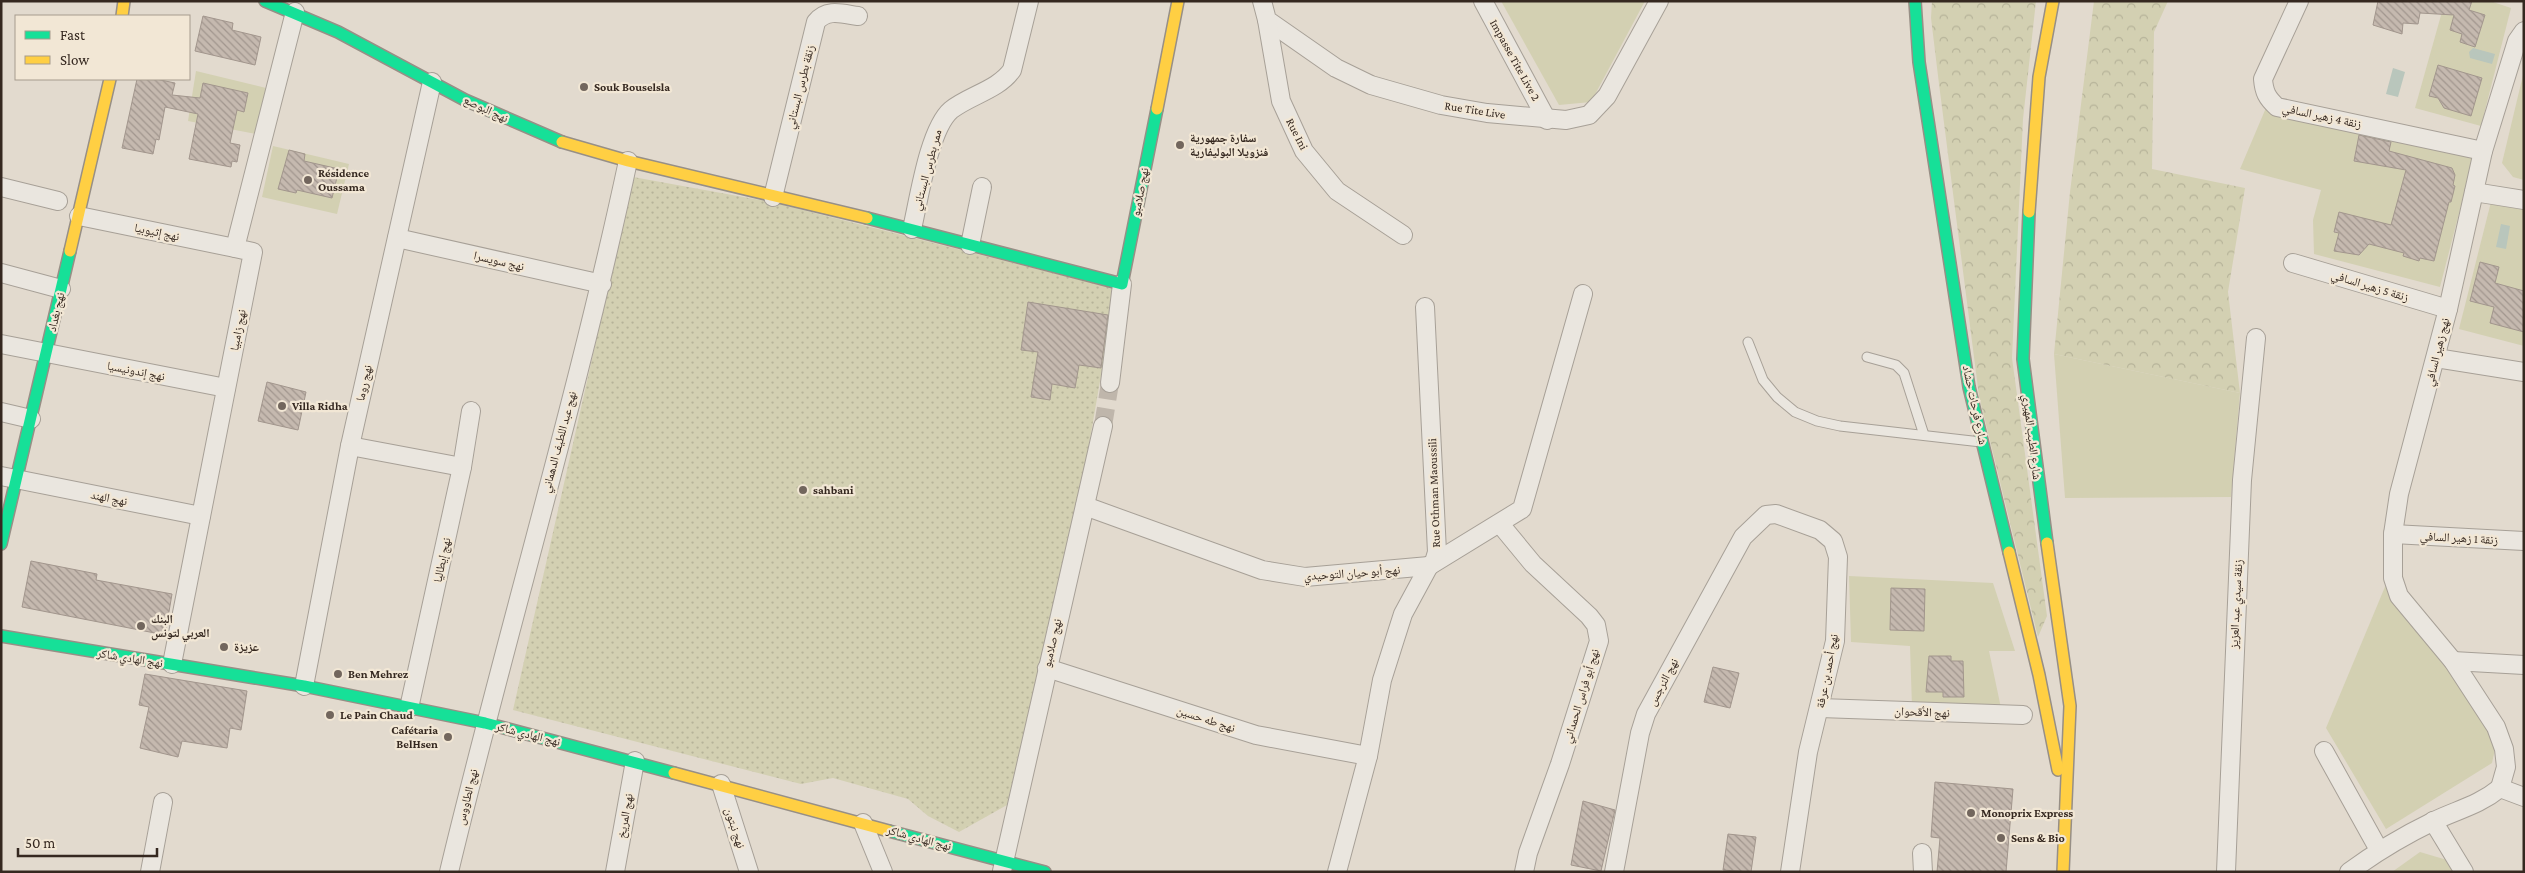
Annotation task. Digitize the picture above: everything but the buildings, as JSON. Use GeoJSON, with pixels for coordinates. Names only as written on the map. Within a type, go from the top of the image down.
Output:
{"type":"FeatureCollection","features":[{"type":"Feature","properties":{"kind":"street"},"geometry":{"type":"LineString","coordinates":[[122,15],[124,1]]}},
{"type":"Feature","properties":{"kind":"street","name":"نهج البوصع"},"geometry":{"type":"LineString","coordinates":[[265,1],[294,12],[465,100],[562,142],[628,161],[912,229],[1122,284]]}},
{"type":"Feature","properties":{"kind":"street","name":"ممر بطرس البستاني"},"geometry":{"type":"LineString","coordinates":[[912,229],[936,131],[953,109],[1008,75],[1015,63],[1029,1]]}},
{"type":"Feature","properties":{"kind":"street","name":"نهج صلامبو"},"geometry":{"type":"LineString","coordinates":[[1110,383],[1122,284],[1178,1]]}},
{"type":"Feature","properties":{"kind":"street"},"geometry":{"type":"LineString","coordinates":[[1262,1],[1268,20]]}},
{"type":"Feature","properties":{"kind":"street","name":"Impasse Tite Live 2"},"geometry":{"type":"LineString","coordinates":[[1483,1],[1547,120]]}},
{"type":"Feature","properties":{"kind":"street","name":"Rue Tite Live"},"geometry":{"type":"LineString","coordinates":[[1268,20],[1336,68],[1372,85],[1441,105],[1487,113],[1547,120],[1566,120],[1589,115],[1607,96],[1659,1]]}},
{"type":"Feature","properties":{"kind":"street","name":"شارع فرحات حشاد"},"geometry":{"type":"LineString","coordinates":[[1915,1],[1919,62],[1969,387],[2039,675],[2066,804]]}},
{"type":"Feature","properties":{"kind":"street","name":"شارع الطيب المهيري"},"geometry":{"type":"LineString","coordinates":[[2053,1],[2038,86],[2031,173],[2023,359],[2030,426],[2059,617],[2070,706],[2063,872]]}},
{"type":"Feature","properties":{"kind":"street","name":"زنقة 4 زهير السافي"},"geometry":{"type":"LineString","coordinates":[[2300,1],[2263,79],[2264,90],[2269,100],[2277,107],[2483,151]]}},
{"type":"Feature","properties":{"kind":"street"},"geometry":{"type":"LineString","coordinates":[[235,248],[294,12]]}},
{"type":"Feature","properties":{"kind":"street","name":"زنقة بطرس البستاني"},"geometry":{"type":"LineString","coordinates":[[773,197],[816,22],[820,17],[831,12],[858,16]]}},
{"type":"Feature","properties":{"kind":"street","name":"Rue Ini"},"geometry":{"type":"LineString","coordinates":[[1268,20],[1281,101],[1304,150],[1337,191],[1403,235]]}},
{"type":"Feature","properties":{"kind":"street","name":"نهج زهير السافي"},"geometry":{"type":"LineString","coordinates":[[2500,788],[2506,767],[2504,749],[2496,727],[2453,661],[2399,596],[2393,578],[2393,534],[2399,494],[2448,309],[2483,151],[2517,41],[2524,31]]}},
{"type":"Feature","properties":{"kind":"street","name":"نهج بغداد"},"geometry":{"type":"LineString","coordinates":[[1,543],[9,478],[31,419],[110,80]]}},
{"type":"Feature","properties":{"kind":"street","name":"نهج روما"},"geometry":{"type":"LineString","coordinates":[[304,686],[350,446],[432,82]]}},
{"type":"Feature","properties":{"kind":"street","name":"نهج عبد اللطيف الدهماني"},"geometry":{"type":"LineString","coordinates":[[485,722],[602,284],[628,161]]}},
{"type":"Feature","properties":{"kind":"street"},"geometry":{"type":"LineString","coordinates":[[1,187],[58,201]]}},
{"type":"Feature","properties":{"kind":"street"},"geometry":{"type":"LineString","coordinates":[[970,245],[982,187]]}},
{"type":"Feature","properties":{"kind":"street"},"geometry":{"type":"LineString","coordinates":[[2474,192],[2524,200]]}},
{"type":"Feature","properties":{"kind":"street","name":"نهج إثيوبيا"},"geometry":{"type":"LineString","coordinates":[[79,216],[235,248]]}},
{"type":"Feature","properties":{"kind":"street","name":"نهج سويسرا"},"geometry":{"type":"LineString","coordinates":[[397,238],[602,284]]}},
{"type":"Feature","properties":{"kind":"street","name":"نهج زامبيا"},"geometry":{"type":"LineString","coordinates":[[172,664],[253,252],[235,248]]}},
{"type":"Feature","properties":{"kind":"street","name":"زنقة 5 زهير السافي"},"geometry":{"type":"LineString","coordinates":[[2293,263],[2448,309]]}},
{"type":"Feature","properties":{"kind":"street"},"geometry":{"type":"LineString","coordinates":[[1,274],[61,289]]}},
{"type":"Feature","properties":{"kind":"street","name":"نهج أبو حيان التوحيدي"},"geometry":{"type":"LineString","coordinates":[[1085,506],[1262,570],[1289,576],[1328,576],[1429,566],[1500,524],[1518,512],[1524,504],[1583,294]]}},
{"type":"Feature","properties":{"kind":"street","name":"Rue Othman Maoussili"},"geometry":{"type":"LineString","coordinates":[[1338,872],[1368,756],[1382,680],[1403,614],[1429,566],[1434,562],[1437,543],[1425,307]]}},
{"type":"Feature","properties":{"kind":"street","name":"زنقة سيدي عبد العزيز"},"geometry":{"type":"LineString","coordinates":[[2226,872],[2242,480],[2256,338]]}},
{"type":"Feature","properties":{"kind":"street","name":"نهج إندونيسيا"},"geometry":{"type":"LineString","coordinates":[[1,344],[226,388]]}},
{"type":"Feature","properties":{"kind":"street"},"geometry":{"type":"LineString","coordinates":[[2436,358],[2524,372]]}},
{"type":"Feature","properties":{"kind":"street","name":"نهج إيطاليا"},"geometry":{"type":"LineString","coordinates":[[409,708],[462,467],[471,411]]}},
{"type":"Feature","properties":{"kind":"street"},"geometry":{"type":"LineString","coordinates":[[1,412],[31,419]]}},
{"type":"Feature","properties":{"kind":"street","name":"نهج صلامبو"},"geometry":{"type":"LineString","coordinates":[[1002,866],[1103,426]]}},
{"type":"Feature","properties":{"kind":"street"},"geometry":{"type":"LineString","coordinates":[[350,446],[462,467]]}},
{"type":"Feature","properties":{"kind":"street","name":"نهج الهند"},"geometry":{"type":"LineString","coordinates":[[9,478],[201,516]]}},
{"type":"Feature","properties":{"kind":"street","name":"نهج أحمد بن عرفة"},"geometry":{"type":"LineString","coordinates":[[1766,515],[1776,514],[1820,530],[1832,542],[1838,557],[1835,641],[1808,752],[1790,872]]}},
{"type":"Feature","properties":{"kind":"street","name":"نهج النرجس"},"geometry":{"type":"LineString","coordinates":[[1614,872],[1640,733],[1646,714],[1743,537],[1766,515]]}},
{"type":"Feature","properties":{"kind":"street","name":"نهج أبو فراس الحمداني"},"geometry":{"type":"LineString","coordinates":[[1500,524],[1533,564],[1589,616],[1598,631],[1598,641],[1560,764],[1528,854],[1524,872]]}},
{"type":"Feature","properties":{"kind":"street","name":"زنقة 1 زهير السافي"},"geometry":{"type":"LineString","coordinates":[[2393,534],[2524,541]]}},
{"type":"Feature","properties":{"kind":"street"},"geometry":{"type":"LineString","coordinates":[[2039,675],[2059,617]]}},
{"type":"Feature","properties":{"kind":"street","name":"نهج الهادي شاكر"},"geometry":{"type":"LineString","coordinates":[[1,636],[304,686],[485,722],[862,823],[1002,866],[1045,872]]}},
{"type":"Feature","properties":{"kind":"street"},"geometry":{"type":"LineString","coordinates":[[2453,661],[2524,665]]}},
{"type":"Feature","properties":{"kind":"street","name":"نهج طه حسين"},"geometry":{"type":"LineString","coordinates":[[1047,668],[1256,735],[1368,756]]}},
{"type":"Feature","properties":{"kind":"street","name":"نهج الأقحوان"},"geometry":{"type":"LineString","coordinates":[[1820,708],[2023,715]]}},
{"type":"Feature","properties":{"kind":"street","name":"نهج الطاووس"},"geometry":{"type":"LineString","coordinates":[[449,872],[485,722]]}},
{"type":"Feature","properties":{"kind":"street"},"geometry":{"type":"LineString","coordinates":[[2324,751],[2380,850]]}},
{"type":"Feature","properties":{"kind":"street","name":"نهج المريخ"},"geometry":{"type":"LineString","coordinates":[[615,872],[635,761]]}},
{"type":"Feature","properties":{"kind":"street","name":"نهج نبتون"},"geometry":{"type":"LineString","coordinates":[[721,784],[750,872]]}},
{"type":"Feature","properties":{"kind":"street"},"geometry":{"type":"LineString","coordinates":[[2349,872],[2380,850],[2432,821],[2484,801],[2500,788],[2524,797]]}},
{"type":"Feature","properties":{"kind":"street"},"geometry":{"type":"LineString","coordinates":[[150,872],[162,802]]}},
{"type":"Feature","properties":{"kind":"street"},"geometry":{"type":"LineString","coordinates":[[2432,821],[2464,872]]}},
{"type":"Feature","properties":{"kind":"street"},"geometry":{"type":"LineString","coordinates":[[862,823],[883,872]]}},
{"type":"Feature","properties":{"kind":"street"},"geometry":{"type":"LineString","coordinates":[[1922,853],[1923,872]]}},
{"type":"Feature","properties":{"kind":"lane"},"geometry":{"type":"LineString","coordinates":[[1748,342],[1763,380],[1777,398],[1795,412],[1817,421],[1840,426],[1983,442]]}},
{"type":"Feature","properties":{"kind":"lane"},"geometry":{"type":"LineString","coordinates":[[1867,357],[1896,366],[1904,372],[1924,435]]}},
{"type":"Feature","properties":{"kind":"green space"},"geometry":{"type":"Polygon","coordinates":[[[1501,1],[1645,1],[1591,102],[1559,105],[1501,1]]]}},
{"type":"Feature","properties":{"kind":"green space"},"geometry":{"type":"Polygon","coordinates":[[[1932,1],[2036,1],[2023,119],[2012,358],[2047,616],[2038,637],[1979,396],[1931,18],[1932,1]]]}},
{"type":"Feature","properties":{"kind":"green space"},"geometry":{"type":"Polygon","coordinates":[[[2094,1],[2168,1],[2154,32],[2152,169],[2245,188],[2228,292],[2240,393],[2054,354],[2070,192],[2094,1]]]}},
{"type":"Feature","properties":{"kind":"green space"},"geometry":{"type":"Polygon","coordinates":[[[2445,1],[2490,1],[2511,8],[2481,126],[2415,108],[2445,1]]]}},
{"type":"Feature","properties":{"kind":"green space"},"geometry":{"type":"Polygon","coordinates":[[[196,71],[266,88],[256,134],[188,121],[196,71]]]}},
{"type":"Feature","properties":{"kind":"green space"},"geometry":{"type":"Polygon","coordinates":[[[2524,71],[2524,180],[2513,177],[2502,163],[2524,71]]]}},
{"type":"Feature","properties":{"kind":"green space"},"geometry":{"type":"Polygon","coordinates":[[[2271,96],[2475,151],[2440,287],[2314,254],[2313,220],[2321,190],[2240,169],[2271,96]]]}},
{"type":"Feature","properties":{"kind":"green space"},"geometry":{"type":"Polygon","coordinates":[[[273,146],[349,164],[337,214],[262,197],[273,146]]]}},
{"type":"Feature","properties":{"kind":"green space"},"geometry":{"type":"Polygon","coordinates":[[[633,177],[771,202],[1116,289],[1079,502],[1007,805],[959,832],[928,816],[908,799],[833,778],[801,784],[513,710],[633,177]]]}},
{"type":"Feature","properties":{"kind":"green space"},"geometry":{"type":"Polygon","coordinates":[[[2492,198],[2524,206],[2524,346],[2459,329],[2492,198]]]}},
{"type":"Feature","properties":{"kind":"green space"},"geometry":{"type":"Polygon","coordinates":[[[2054,354],[2240,393],[2231,497],[2065,498],[2054,354]]]}},
{"type":"Feature","properties":{"kind":"green space"},"geometry":{"type":"Polygon","coordinates":[[[1849,576],[1993,583],[2015,651],[1989,651],[2001,708],[1912,707],[1910,646],[1851,642],[1849,576]]]}},
{"type":"Feature","properties":{"kind":"green space"},"geometry":{"type":"Polygon","coordinates":[[[2387,582],[2444,661],[2497,740],[2492,763],[2386,829],[2326,728],[2387,582]]]}},
{"type":"Feature","properties":{"kind":"green space"},"geometry":{"type":"Polygon","coordinates":[[[2420,852],[2447,860],[2454,872],[2392,872],[2420,852]]]}},
{"type":"Feature","properties":{"kind":"shaded area"},"geometry":{"type":"Polygon","coordinates":[[[2473,48],[2495,54],[2492,64],[2470,58],[2469,52],[2473,48]]]}},
{"type":"Feature","properties":{"kind":"shaded area"},"geometry":{"type":"Polygon","coordinates":[[[2393,68],[2405,72],[2398,97],[2386,94],[2393,68]]]}},
{"type":"Feature","properties":{"kind":"shaded area"},"geometry":{"type":"Polygon","coordinates":[[[2501,224],[2510,226],[2506,249],[2496,247],[2501,224]]]}},
{"type":"Feature","properties":{"kind":"tunnel"},"geometry":{"type":"LineString","coordinates":[[1103,426],[1110,383]]}},
{"type":"Feature","properties":{"kind":"traffic: fast"},"geometry":{"type":"LineString","coordinates":[[265,1],[338,32],[465,100],[562,142]]}},
{"type":"Feature","properties":{"kind":"traffic: fast"},"geometry":{"type":"LineString","coordinates":[[1915,1],[1919,62],[1969,387],[2009,552]]}},
{"type":"Feature","properties":{"kind":"traffic: fast"},"geometry":{"type":"LineString","coordinates":[[867,218],[1122,284],[1157,109]]}},
{"type":"Feature","properties":{"kind":"traffic: fast"},"geometry":{"type":"LineString","coordinates":[[2029,212],[2023,359],[2047,543]]}},
{"type":"Feature","properties":{"kind":"traffic: fast"},"geometry":{"type":"LineString","coordinates":[[1,544],[70,251]]}},
{"type":"Feature","properties":{"kind":"traffic: fast"},"geometry":{"type":"LineString","coordinates":[[1,636],[304,686],[485,723],[674,773]]}},
{"type":"Feature","properties":{"kind":"traffic: fast"},"geometry":{"type":"LineString","coordinates":[[889,831],[1045,872]]}},
{"type":"Feature","properties":{"kind":"traffic: slow"},"geometry":{"type":"LineString","coordinates":[[122,15],[124,1]]}},
{"type":"Feature","properties":{"kind":"traffic: slow"},"geometry":{"type":"LineString","coordinates":[[1157,109],[1178,1]]}},
{"type":"Feature","properties":{"kind":"traffic: slow"},"geometry":{"type":"LineString","coordinates":[[2029,212],[2039,77],[2053,1]]}},
{"type":"Feature","properties":{"kind":"traffic: slow"},"geometry":{"type":"LineString","coordinates":[[70,251],[110,80]]}},
{"type":"Feature","properties":{"kind":"traffic: slow"},"geometry":{"type":"LineString","coordinates":[[562,142],[628,161],[867,218]]}},
{"type":"Feature","properties":{"kind":"traffic: slow"},"geometry":{"type":"LineString","coordinates":[[2047,543],[2070,706],[2063,872]]}},
{"type":"Feature","properties":{"kind":"traffic: slow"},"geometry":{"type":"LineString","coordinates":[[2009,552],[2039,675],[2058,770]]}},
{"type":"Feature","properties":{"kind":"traffic: slow"},"geometry":{"type":"LineString","coordinates":[[674,773],[889,831]]}},
{"type":"Feature","properties":{"kind":"place","name":"Souk Bouselsla"},"geometry":{"type":"Point","coordinates":[584,87]}},
{"type":"Feature","properties":{"kind":"place","name":"سفارة جمهورية فنزويلا البوليفارية"},"geometry":{"type":"Point","coordinates":[1180,145]}},
{"type":"Feature","properties":{"kind":"place","name":"Résidence Oussama"},"geometry":{"type":"Point","coordinates":[308,180]}},
{"type":"Feature","properties":{"kind":"place","name":"Villa Ridha"},"geometry":{"type":"Point","coordinates":[282,406]}},
{"type":"Feature","properties":{"kind":"place","name":"sahbani"},"geometry":{"type":"Point","coordinates":[803,490]}},
{"type":"Feature","properties":{"kind":"place","name":"البنك العربي لتونس"},"geometry":{"type":"Point","coordinates":[141,626]}},
{"type":"Feature","properties":{"kind":"place","name":"عزيزة"},"geometry":{"type":"Point","coordinates":[224,647]}},
{"type":"Feature","properties":{"kind":"place","name":"Ben Mehrez"},"geometry":{"type":"Point","coordinates":[338,674]}},
{"type":"Feature","properties":{"kind":"place","name":"Le Pain Chaud"},"geometry":{"type":"Point","coordinates":[330,715]}},
{"type":"Feature","properties":{"kind":"place","name":"Cafétaria BelHsen"},"geometry":{"type":"Point","coordinates":[448,737]}},
{"type":"Feature","properties":{"kind":"place","name":"Monoprix Express"},"geometry":{"type":"Point","coordinates":[1971,813]}},
{"type":"Feature","properties":{"kind":"place","name":"Sens & Bio"},"geometry":{"type":"Point","coordinates":[2001,838]}}]}
